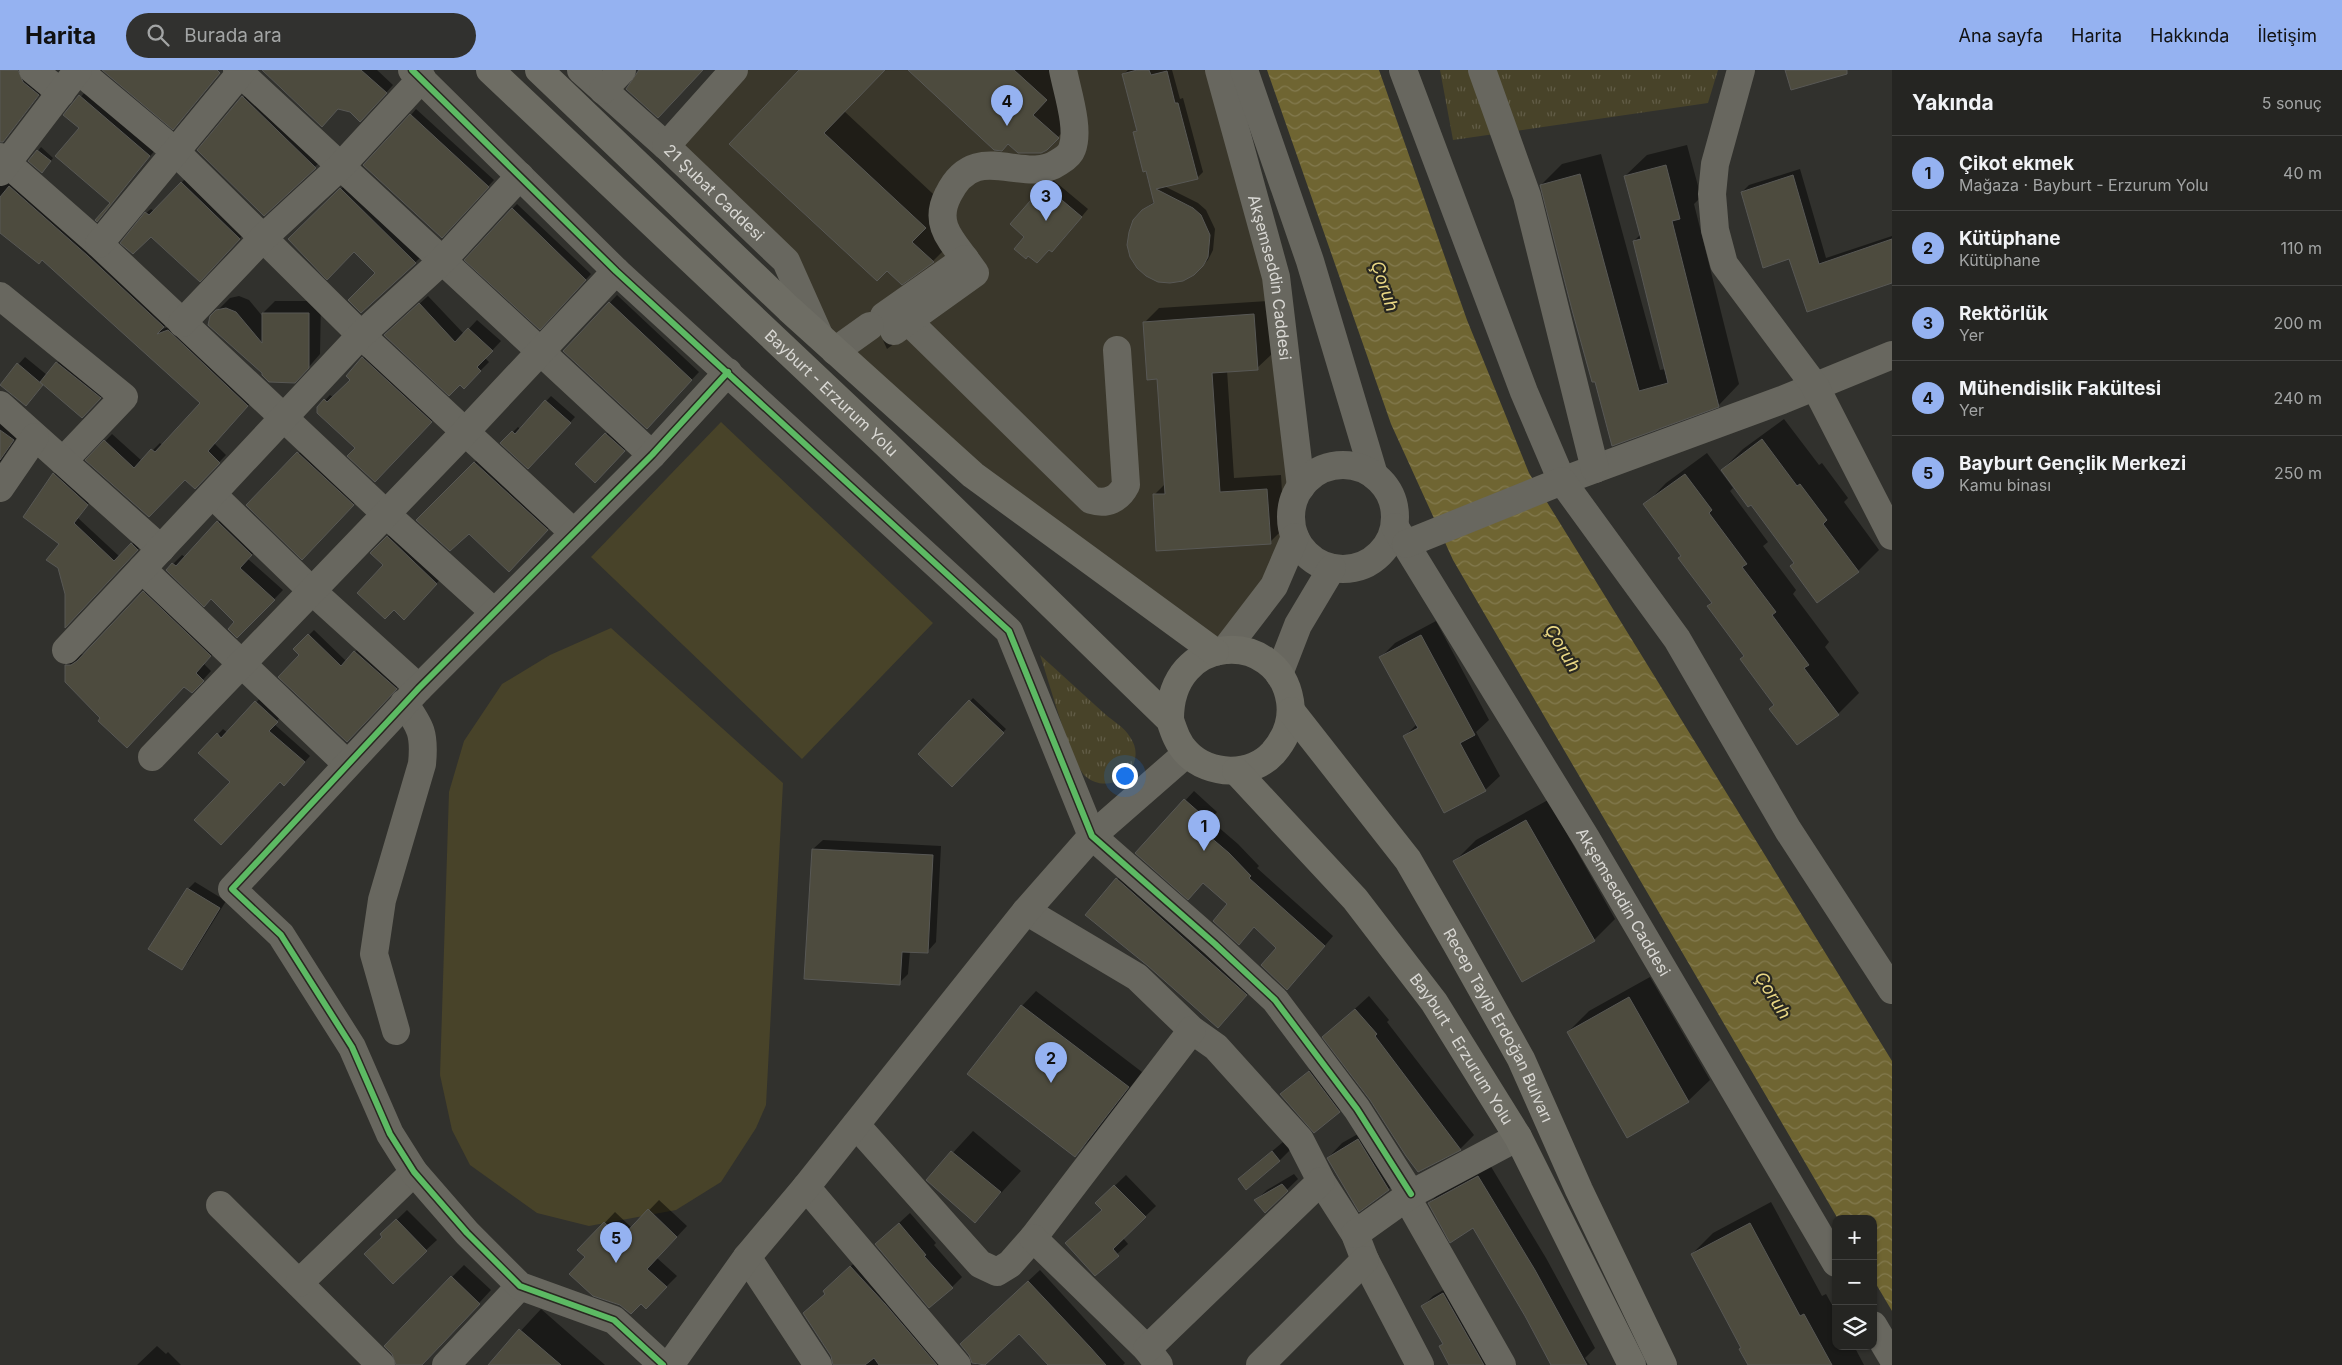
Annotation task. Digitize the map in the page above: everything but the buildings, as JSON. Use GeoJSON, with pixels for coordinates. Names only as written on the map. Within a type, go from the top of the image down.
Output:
{"type":"FeatureCollection","features":[{"type":"Feature","properties":{"kind":"highway","name":"Bayburt - Erzurum Yolu"},"geometry":{"type":"LineString","coordinates":[[490,70],[887,445],[1170,720]]}},
{"type":"Feature","properties":{"kind":"highway","name":"Bayburt - Erzurum Yolu"},"geometry":{"type":"LineString","coordinates":[[539,70],[835,350],[973,475],[1220,651]]}},
{"type":"Feature","properties":{"kind":"highway","name":"Bayburt - Erzurum Yolu"},"geometry":{"type":"LineString","coordinates":[[1220,651],[1246,652],[1264,660],[1280,674],[1288,692],[1291,711],[1289,728],[1281,744],[1268,758],[1253,767],[1236,771],[1218,770],[1201,764],[1187,753],[1176,738],[1170,720],[1170,702],[1175,685],[1185,670],[1198,659],[1220,651]]}},
{"type":"Feature","properties":{"kind":"highway","name":"Recep Tayip Erdoğan Bulvarı"},"geometry":{"type":"LineString","coordinates":[[1291,711],[1408,860],[1457,945],[1521,1059],[1579,1190],[1662,1365]]}},
{"type":"Feature","properties":{"kind":"highway","name":"Bayburt - Erzurum Yolu"},"geometry":{"type":"LineString","coordinates":[[1236,771],[1355,899],[1434,1002],[1518,1137],[1632,1365]]}},
{"type":"Feature","properties":{"kind":"street"},"geometry":{"type":"LineString","coordinates":[[33,70],[61,93]]}},
{"type":"Feature","properties":{"kind":"street"},"geometry":{"type":"LineString","coordinates":[[494,612],[386,514],[99,244],[2,164],[78,70],[177,152],[362,335],[574,533]]}},
{"type":"Feature","properties":{"kind":"street","name":"21 Şubat Caddesi"},"geometry":{"type":"LineString","coordinates":[[581,70],[666,146],[786,261],[835,350]]}},
{"type":"Feature","properties":{"kind":"street"},"geometry":{"type":"LineString","coordinates":[[602,90],[622,70]]}},
{"type":"Feature","properties":{"kind":"street"},"geometry":{"type":"LineString","coordinates":[[666,146],[734,70]]}},
{"type":"Feature","properties":{"kind":"street"},"geometry":{"type":"LineString","coordinates":[[835,350],[889,324],[976,273],[944,228],[943,204],[956,180],[976,167],[1005,166],[1047,170],[1066,158],[1072,150],[1074,125],[1063,70]]}},
{"type":"Feature","properties":{"kind":"street","name":"Akşemseddin Caddesi"},"geometry":{"type":"LineString","coordinates":[[1219,70],[1276,277],[1301,487]]}},
{"type":"Feature","properties":{"kind":"street","name":"Akşemseddin Caddesi"},"geometry":{"type":"LineString","coordinates":[[1244,70],[1310,261],[1374,475],[1387,490],[1409,535],[1834,1260]]}},
{"type":"Feature","properties":{"kind":"street"},"geometry":{"type":"LineString","coordinates":[[1403,70],[1524,392],[1554,483],[1677,639],[1788,830],[1889,978]]}},
{"type":"Feature","properties":{"kind":"street"},"geometry":{"type":"LineString","coordinates":[[1482,70],[1527,196],[1595,469]]}},
{"type":"Feature","properties":{"kind":"street"},"geometry":{"type":"LineString","coordinates":[[1741,70],[1715,164],[1712,194],[1718,248],[1724,264],[1815,386],[1892,536]]}},
{"type":"Feature","properties":{"kind":"street"},"geometry":{"type":"LineString","coordinates":[[99,244],[177,152],[240,71],[652,455]]}},
{"type":"Feature","properties":{"kind":"street"},"geometry":{"type":"LineString","coordinates":[[182,323],[263,238],[340,166],[417,74],[616,271],[1009,630],[1092,836],[1215,944],[1275,1000],[1357,1109],[1409,1196],[1502,1365]]}},
{"type":"Feature","properties":{"kind":"street"},"geometry":{"type":"LineString","coordinates":[[66,650],[362,335],[442,261],[520,176]]}},
{"type":"Feature","properties":{"kind":"street"},"geometry":{"type":"LineString","coordinates":[[152,757],[465,432],[616,271]]}},
{"type":"Feature","properties":{"kind":"street"},"geometry":{"type":"LineString","coordinates":[[0,296],[124,397],[63,462]]}},
{"type":"Feature","properties":{"kind":"street"},"geometry":{"type":"LineString","coordinates":[[889,324],[1092,500],[1097,502],[1105,502],[1118,497],[1126,484],[1118,350]]}},
{"type":"Feature","properties":{"kind":"street"},"geometry":{"type":"LineString","coordinates":[[1409,535],[1595,469],[1892,355]]}},
{"type":"Feature","properties":{"kind":"street"},"geometry":{"type":"LineString","coordinates":[[663,1365],[614,1320],[520,1286],[467,1232],[414,1172],[390,1134],[352,1047],[281,935],[232,889],[411,695],[652,455],[728,372]]}},
{"type":"Feature","properties":{"kind":"street"},"geometry":{"type":"LineString","coordinates":[[0,406],[161,549]]}},
{"type":"Feature","properties":{"kind":"street"},"geometry":{"type":"LineString","coordinates":[[0,488],[35,436]]}},
{"type":"Feature","properties":{"kind":"street","name":"Akşemseddin Caddesi"},"geometry":{"type":"LineString","coordinates":[[1374,475],[1355,467],[1335,466],[1316,473],[1301,487],[1293,503],[1291,519],[1295,536],[1303,551],[1316,562],[1332,568],[1353,569],[1372,561],[1387,546],[1409,535]]}},
{"type":"Feature","properties":{"kind":"street"},"geometry":{"type":"LineString","coordinates":[[213,495],[312,591],[411,695],[422,731],[424,746],[422,764],[382,900],[374,954],[396,1031]]}},
{"type":"Feature","properties":{"kind":"street","name":"Akşemseddin Caddesi"},"geometry":{"type":"LineString","coordinates":[[1220,651],[1274,586],[1295,536]]}},
{"type":"Feature","properties":{"kind":"street"},"geometry":{"type":"LineString","coordinates":[[1280,674],[1298,625],[1332,568]]}},
{"type":"Feature","properties":{"kind":"street"},"geometry":{"type":"LineString","coordinates":[[142,569],[347,764]]}},
{"type":"Feature","properties":{"kind":"street"},"geometry":{"type":"LineString","coordinates":[[670,1365],[747,1256],[856,1125],[1026,910],[1092,836],[1187,753]]}},
{"type":"Feature","properties":{"kind":"street"},"geometry":{"type":"LineString","coordinates":[[1026,910],[1137,978],[1192,1030],[1216,1047],[1300,1140],[1322,1181],[1355,1234],[1365,1260],[1420,1365]]}},
{"type":"Feature","properties":{"kind":"street"},"geometry":{"type":"LineString","coordinates":[[856,1125],[980,1264],[997,1272],[1010,1264],[1033,1238],[1192,1030]]}},
{"type":"Feature","properties":{"kind":"street"},"geometry":{"type":"LineString","coordinates":[[1355,1234],[1409,1196],[1518,1137]]}},
{"type":"Feature","properties":{"kind":"street"},"geometry":{"type":"LineString","coordinates":[[299,1283],[414,1172]]}},
{"type":"Feature","properties":{"kind":"street"},"geometry":{"type":"LineString","coordinates":[[1033,1238],[1153,1357],[1322,1181]]}},
{"type":"Feature","properties":{"kind":"street"},"geometry":{"type":"LineString","coordinates":[[806,1187],[957,1365]]}},
{"type":"Feature","properties":{"kind":"street"},"geometry":{"type":"LineString","coordinates":[[220,1205],[381,1365]]}},
{"type":"Feature","properties":{"kind":"street"},"geometry":{"type":"LineString","coordinates":[[747,1256],[818,1365]]}},
{"type":"Feature","properties":{"kind":"street"},"geometry":{"type":"LineString","coordinates":[[1260,1365],[1365,1260]]}},
{"type":"Feature","properties":{"kind":"street"},"geometry":{"type":"LineString","coordinates":[[446,1365],[520,1286]]}},
{"type":"Feature","properties":{"kind":"street"},"geometry":{"type":"LineString","coordinates":[[1877,1332],[1892,1356]]}},
{"type":"Feature","properties":{"kind":"shaded area"},"geometry":{"type":"Polygon","coordinates":[[[734,70],[1219,70],[1276,277],[1301,487],[1293,503],[1291,519],[1295,537],[1215,652],[819,335],[786,261],[666,146],[734,70]]]}},
{"type":"Feature","properties":{"kind":"green space"},"geometry":{"type":"Polygon","coordinates":[[[1440,70],[1718,70],[1708,103],[1453,140],[1440,70]]]}},
{"type":"Feature","properties":{"kind":"green space"},"geometry":{"type":"Polygon","coordinates":[[[721,422],[933,623],[802,759],[591,557],[721,422]]]}},
{"type":"Feature","properties":{"kind":"green space"},"geometry":{"type":"Polygon","coordinates":[[[611,628],[783,783],[766,1105],[756,1128],[721,1182],[676,1210],[589,1226],[537,1213],[470,1165],[452,1130],[440,1075],[449,792],[464,741],[502,684],[550,655],[611,628]]]}},
{"type":"Feature","properties":{"kind":"green space"},"geometry":{"type":"Polygon","coordinates":[[[1040,655],[1128,734],[1135,748],[1135,758],[1132,768],[1125,776],[1106,784],[1096,782],[1085,776],[1079,768],[1060,719],[1040,655]]]}},
{"type":"Feature","properties":{"kind":"water","name":"Çoruh"},"geometry":{"type":"Polygon","coordinates":[[[1267,70],[1379,70],[1467,320],[1529,473],[1892,1061],[1892,1311],[1877,1286],[1877,1215],[1836,1215],[1453,560],[1391,424],[1267,70]]]}},
{"type":"Feature","properties":{"kind":"cycle path"},"geometry":{"type":"LineString","coordinates":[[412,70],[616,271],[1009,631],[1092,836],[1215,944],[1275,1000],[1357,1109],[1411,1194]]}},
{"type":"Feature","properties":{"kind":"cycle path"},"geometry":{"type":"LineString","coordinates":[[663,1365],[614,1320],[520,1286],[467,1233],[414,1172],[390,1134],[352,1047],[281,935],[232,889],[419,688],[652,455],[728,372]]}},
{"type":"Feature","properties":{"kind":"place","name":"Mühendislik Fakültesi"},"geometry":{"type":"Point","coordinates":[1007,126]}},
{"type":"Feature","properties":{"kind":"place","name":"Rektörlük"},"geometry":{"type":"Point","coordinates":[1046,221]}},
{"type":"Feature","properties":{"kind":"place","name":"Çikot ekmek"},"geometry":{"type":"Point","coordinates":[1204,851]}},
{"type":"Feature","properties":{"kind":"place","name":"Kütüphane"},"geometry":{"type":"Point","coordinates":[1051,1083]}},
{"type":"Feature","properties":{"kind":"place","name":"Bayburt Gençlik Merkezi"},"geometry":{"type":"Point","coordinates":[616,1263]}}]}
